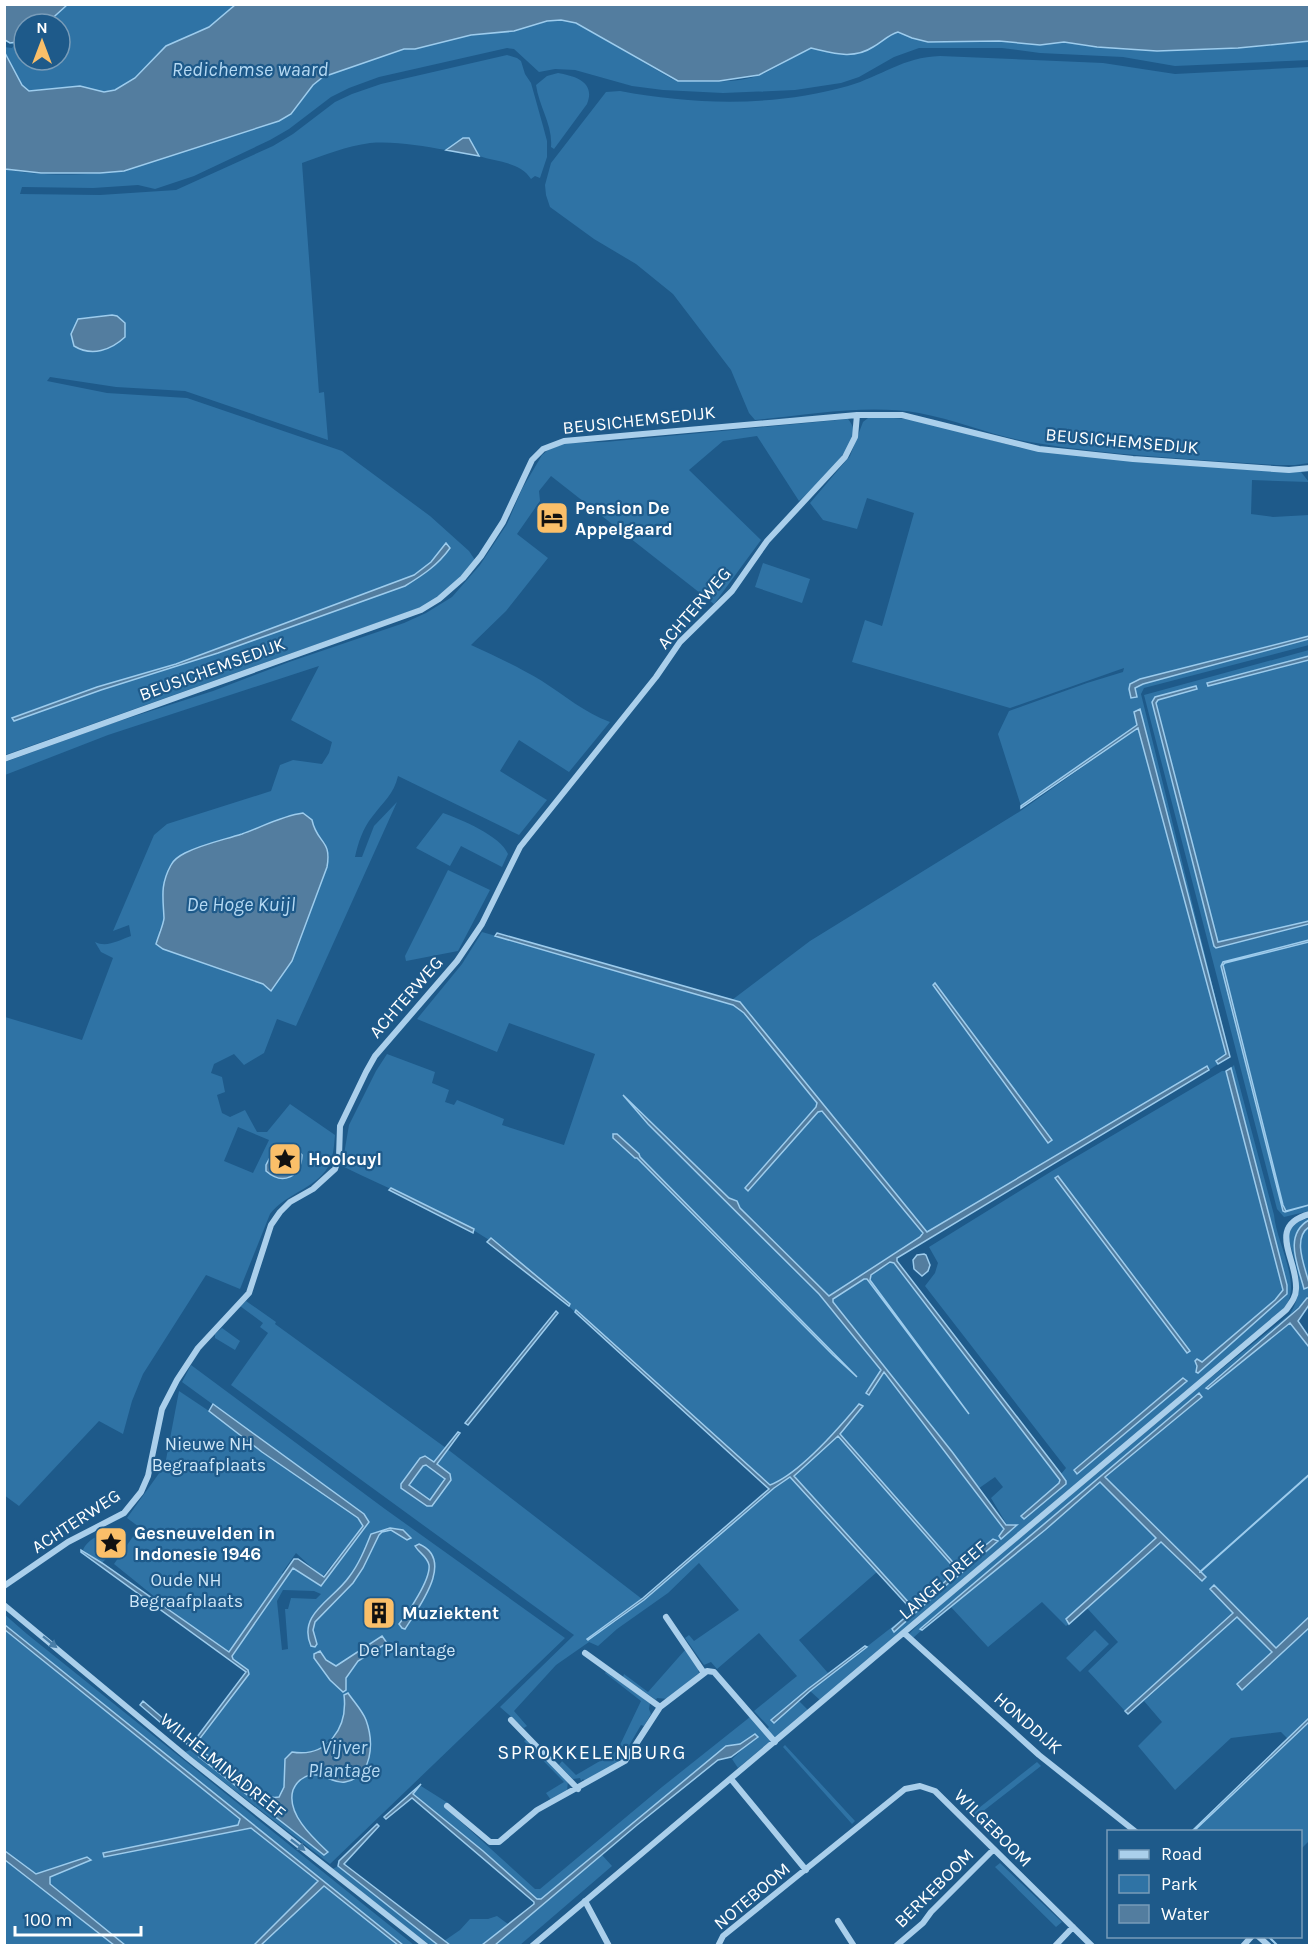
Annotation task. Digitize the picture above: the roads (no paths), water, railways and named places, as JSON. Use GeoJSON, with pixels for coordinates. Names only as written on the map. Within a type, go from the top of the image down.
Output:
{"type":"FeatureCollection","features":[{"type":"Feature","properties":{"kind":"street","name":"BEUSICHEMSEDIJK"},"geometry":{"type":"LineString","coordinates":[[4,759],[421,610],[439,599],[463,578],[481,556],[503,522],[532,460],[543,449],[564,441],[857,415],[902,415],[1039,449],[1289,470],[1310,468]]}},
{"type":"Feature","properties":{"kind":"street","name":"ACHTERWEG"},"geometry":{"type":"LineString","coordinates":[[4,1586],[68,1542],[113,1519],[133,1504],[145,1485],[162,1409],[178,1378],[198,1348],[249,1293],[272,1225],[280,1212],[290,1202],[313,1189],[335,1169],[339,1157],[340,1126],[375,1056],[457,961],[482,924],[520,847],[656,677],[680,642],[732,591],[767,541],[845,457],[855,437],[857,415]]}},
{"type":"Feature","properties":{"kind":"street","name":"LANGE DREEF"},"geometry":{"type":"LineString","coordinates":[[532,1946],[1286,1310],[1293,1301],[1296,1291],[1296,1278],[1285,1239],[1288,1226],[1294,1220],[1310,1214]]}},
{"type":"Feature","properties":{"kind":"street","name":"WILHELMINADREEF"},"geometry":{"type":"LineString","coordinates":[[4,1605],[188,1758],[426,1946]]}},
{"type":"Feature","properties":{"kind":"street"},"geometry":{"type":"LineString","coordinates":[[666,1617],[704,1673]]}},
{"type":"Feature","properties":{"kind":"street","name":"HONDDIJK"},"geometry":{"type":"LineString","coordinates":[[904,1633],[1039,1755],[1133,1830]]}},
{"type":"Feature","properties":{"kind":"street"},"geometry":{"type":"LineString","coordinates":[[585,1653],[660,1707]]}},
{"type":"Feature","properties":{"kind":"street"},"geometry":{"type":"LineString","coordinates":[[447,1806],[490,1842],[496,1844],[537,1810],[625,1761],[660,1707],[709,1671],[714,1672],[775,1742]]}},
{"type":"Feature","properties":{"kind":"street"},"geometry":{"type":"LineString","coordinates":[[511,1720],[578,1789]]}},
{"type":"Feature","properties":{"kind":"street"},"geometry":{"type":"LineString","coordinates":[[731,1779],[806,1870]]}},
{"type":"Feature","properties":{"kind":"street","name":"WILGEBOOM"},"geometry":{"type":"LineString","coordinates":[[806,1870],[905,1789],[920,1786],[934,1791],[1092,1946]]}},
{"type":"Feature","properties":{"kind":"street","name":"BERKEBOOM"},"geometry":{"type":"LineString","coordinates":[[896,1946],[923,1923],[931,1912],[993,1850]]}},
{"type":"Feature","properties":{"kind":"street","name":"NOTEBOOM"},"geometry":{"type":"LineString","coordinates":[[718,1946],[723,1936],[806,1870]]}},
{"type":"Feature","properties":{"kind":"street"},"geometry":{"type":"LineString","coordinates":[[585,1901],[609,1946]]}},
{"type":"Feature","properties":{"kind":"street"},"geometry":{"type":"LineString","coordinates":[[838,1921],[854,1946]]}},
{"type":"Feature","properties":{"kind":"street"},"geometry":{"type":"LineString","coordinates":[[1055,1946],[1073,1927]]}},
{"type":"Feature","properties":{"kind":"water"},"geometry":{"type":"Polygon","coordinates":[[[5,4],[67,4],[59,12],[12,12],[12,43],[5,40],[5,4]]]}},
{"type":"Feature","properties":{"kind":"water","name":"Redichemse waard"},"geometry":{"type":"Polygon","coordinates":[[[1309,4],[1310,41],[1238,48],[1157,51],[1064,42],[1040,45],[999,41],[928,42],[898,32],[858,53],[843,54],[811,48],[759,75],[719,81],[678,81],[576,23],[561,20],[547,21],[514,31],[471,35],[415,49],[404,49],[323,77],[313,85],[291,114],[279,121],[124,171],[41,173],[5,169],[5,53],[12,66],[12,72],[15,72],[22,85],[29,91],[80,86],[104,92],[115,90],[135,78],[166,46],[209,27],[235,5],[1309,4]]]}},
{"type":"Feature","properties":{"kind":"water"},"geometry":{"type":"Polygon","coordinates":[[[463,138],[469,138],[479,156],[446,150],[463,138]]]}},
{"type":"Feature","properties":{"kind":"water"},"geometry":{"type":"Polygon","coordinates":[[[112,315],[125,323],[125,337],[120,342],[94,351],[74,346],[71,334],[78,319],[112,315]]]}},
{"type":"Feature","properties":{"kind":"water"},"geometry":{"type":"Polygon","coordinates":[[[446,543],[450,548],[440,560],[405,586],[218,653],[101,690],[14,721],[12,718],[97,687],[176,664],[414,575],[431,562],[446,543]]]}},
{"type":"Feature","properties":{"kind":"water"},"geometry":{"type":"Polygon","coordinates":[[[1309,636],[1309,639],[1143,684],[1135,688],[1137,697],[1131,698],[1130,684],[1140,679],[1309,636]]]}},
{"type":"Feature","properties":{"kind":"water"},"geometry":{"type":"Polygon","coordinates":[[[1309,656],[1309,660],[1208,686],[1207,683],[1309,656]]]}},
{"type":"Feature","properties":{"kind":"water"},"geometry":{"type":"Polygon","coordinates":[[[1196,686],[1197,689],[1158,700],[1156,703],[1218,942],[1309,921],[1309,924],[1216,948],[1214,946],[1152,702],[1155,697],[1196,686]]]}},
{"type":"Feature","properties":{"kind":"water"},"geometry":{"type":"Polygon","coordinates":[[[1140,709],[1230,1057],[1218,1064],[1216,1061],[1226,1054],[1138,728],[1021,808],[1137,725],[1134,712],[1140,709]]]}},
{"type":"Feature","properties":{"kind":"water","name":"De Hoge Kuijl"},"geometry":{"type":"Polygon","coordinates":[[[303,813],[312,820],[317,834],[326,846],[327,867],[292,961],[271,991],[263,984],[163,949],[156,944],[164,920],[164,885],[175,859],[199,847],[303,813]]]}},
{"type":"Feature","properties":{"kind":"water"},"geometry":{"type":"Polygon","coordinates":[[[497,933],[740,1002],[927,1232],[1207,1066],[1209,1070],[897,1258],[897,1261],[1061,1474],[1066,1484],[1024,1519],[1021,1516],[1060,1480],[894,1263],[890,1262],[871,1275],[870,1280],[969,1414],[867,1279],[833,1299],[833,1302],[953,1453],[1006,1525],[1017,1525],[1001,1539],[999,1536],[1004,1529],[884,1372],[869,1395],[866,1393],[881,1370],[819,1294],[648,1124],[623,1095],[729,1198],[737,1201],[740,1208],[829,1296],[920,1237],[923,1233],[822,1111],[818,1112],[748,1191],[745,1188],[816,1107],[817,1103],[744,1013],[733,1005],[495,936],[497,933]]]}},
{"type":"Feature","properties":{"kind":"water"},"geometry":{"type":"Polygon","coordinates":[[[1309,940],[1309,942],[1223,965],[1283,1205],[1286,1211],[1309,1205],[1285,1212],[1283,1211],[1221,966],[1223,962],[1309,940]]]}},
{"type":"Feature","properties":{"kind":"water"},"geometry":{"type":"Polygon","coordinates":[[[935,983],[1052,1140],[1048,1143],[933,985],[935,983]]]}},
{"type":"Feature","properties":{"kind":"water"},"geometry":{"type":"Polygon","coordinates":[[[1231,1068],[1287,1285],[1287,1294],[1198,1373],[1195,1361],[1197,1359],[1202,1362],[1275,1300],[1283,1290],[1226,1071],[1231,1068]]]}},
{"type":"Feature","properties":{"kind":"water"},"geometry":{"type":"Polygon","coordinates":[[[613,1134],[617,1134],[639,1154],[857,1377],[637,1158],[613,1138],[613,1134]]]}},
{"type":"Feature","properties":{"kind":"water","name":"Hoolcuyl"},"geometry":{"type":"Polygon","coordinates":[[[290,1145],[302,1155],[298,1169],[290,1177],[272,1176],[266,1171],[266,1165],[275,1148],[290,1145]]]}},
{"type":"Feature","properties":{"kind":"water"},"geometry":{"type":"Polygon","coordinates":[[[1058,1176],[1190,1351],[1187,1353],[1055,1178],[1058,1176]]]}},
{"type":"Feature","properties":{"kind":"water"},"geometry":{"type":"Polygon","coordinates":[[[391,1188],[474,1229],[473,1233],[389,1190],[391,1188]]]}},
{"type":"Feature","properties":{"kind":"water"},"geometry":{"type":"Polygon","coordinates":[[[1309,1220],[1309,1227],[1301,1238],[1300,1245],[1309,1283],[1309,1287],[1304,1289],[1296,1261],[1294,1242],[1301,1226],[1309,1220]]]}},
{"type":"Feature","properties":{"kind":"water"},"geometry":{"type":"Polygon","coordinates":[[[491,1238],[570,1304],[569,1306],[487,1242],[491,1238]]]}},
{"type":"Feature","properties":{"kind":"water"},"geometry":{"type":"Polygon","coordinates":[[[924,1254],[930,1265],[928,1271],[922,1276],[914,1269],[913,1260],[917,1255],[924,1254]]]}},
{"type":"Feature","properties":{"kind":"water"},"geometry":{"type":"Polygon","coordinates":[[[1309,1298],[1309,1305],[1298,1321],[1309,1337],[1309,1347],[1290,1323],[1208,1389],[1206,1388],[1299,1308],[1309,1298]]]}},
{"type":"Feature","properties":{"kind":"water"},"geometry":{"type":"Polygon","coordinates":[[[576,1310],[770,1485],[806,1461],[859,1404],[863,1406],[840,1434],[958,1568],[993,1539],[998,1541],[957,1577],[954,1574],[957,1571],[838,1436],[794,1476],[912,1606],[917,1607],[949,1578],[951,1579],[894,1632],[892,1629],[910,1613],[910,1608],[790,1477],[774,1488],[644,1600],[588,1640],[643,1598],[769,1489],[575,1312],[576,1310]]]}},
{"type":"Feature","properties":{"kind":"water"},"geometry":{"type":"Polygon","coordinates":[[[556,1311],[558,1313],[468,1425],[465,1423],[556,1311]]]}},
{"type":"Feature","properties":{"kind":"water"},"geometry":{"type":"Polygon","coordinates":[[[1183,1378],[1187,1381],[1077,1474],[1074,1470],[1183,1378]]]}},
{"type":"Feature","properties":{"kind":"water"},"geometry":{"type":"Polygon","coordinates":[[[1199,1393],[1202,1397],[1105,1477],[1206,1577],[1202,1581],[1161,1542],[1069,1624],[1066,1619],[1156,1538],[1100,1482],[1045,1530],[922,1630],[920,1629],[1199,1393]]]}},
{"type":"Feature","properties":{"kind":"water"},"geometry":{"type":"Polygon","coordinates":[[[213,1404],[364,1514],[369,1522],[321,1586],[293,1568],[232,1656],[248,1670],[249,1674],[195,1745],[191,1747],[184,1742],[188,1739],[194,1741],[246,1672],[81,1550],[229,1652],[294,1559],[298,1559],[324,1577],[363,1526],[358,1518],[262,1452],[209,1411],[213,1404]]]}},
{"type":"Feature","properties":{"kind":"water"},"geometry":{"type":"Polygon","coordinates":[[[458,1432],[460,1433],[437,1464],[450,1474],[451,1480],[432,1506],[427,1506],[401,1488],[401,1484],[420,1458],[425,1456],[434,1462],[458,1432]],[[426,1465],[409,1485],[430,1500],[445,1479],[426,1465]]]}},
{"type":"Feature","properties":{"kind":"water"},"geometry":{"type":"Polygon","coordinates":[[[390,1528],[403,1530],[411,1538],[407,1540],[391,1530],[379,1535],[353,1583],[315,1622],[313,1630],[317,1644],[315,1647],[311,1646],[308,1635],[313,1616],[353,1572],[371,1534],[390,1528]]]}},
{"type":"Feature","properties":{"kind":"water"},"geometry":{"type":"Polygon","coordinates":[[[419,1544],[430,1551],[434,1561],[434,1572],[425,1597],[405,1629],[399,1624],[418,1596],[429,1571],[428,1562],[415,1546],[419,1544]]]}},
{"type":"Feature","properties":{"kind":"water"},"geometry":{"type":"Polygon","coordinates":[[[1214,1585],[1276,1648],[1309,1617],[1309,1628],[1242,1690],[1237,1684],[1272,1652],[1237,1617],[1128,1714],[1125,1711],[1233,1613],[1210,1589],[1214,1585]]]}},
{"type":"Feature","properties":{"kind":"water"},"geometry":{"type":"Polygon","coordinates":[[[5,1625],[403,1945],[398,1945],[324,1886],[261,1945],[254,1945],[318,1881],[251,1828],[104,1857],[103,1853],[238,1825],[240,1819],[5,1630],[5,1625]]]}},
{"type":"Feature","properties":{"kind":"water"},"geometry":{"type":"Polygon","coordinates":[[[382,1636],[387,1643],[358,1661],[346,1678],[346,1690],[343,1692],[330,1680],[314,1658],[314,1654],[320,1651],[326,1660],[336,1666],[382,1636]]]}},
{"type":"Feature","properties":{"kind":"water"},"geometry":{"type":"Polygon","coordinates":[[[865,1646],[867,1647],[810,1691],[774,1723],[771,1720],[808,1689],[865,1646]]]}},
{"type":"Feature","properties":{"kind":"water","name":"Vijver Plantage"},"geometry":{"type":"Polygon","coordinates":[[[348,1693],[362,1713],[369,1729],[370,1748],[366,1766],[354,1779],[345,1782],[319,1775],[307,1776],[293,1790],[293,1807],[297,1816],[308,1832],[328,1852],[324,1855],[199,1757],[205,1754],[214,1759],[261,1794],[279,1797],[284,1787],[285,1759],[292,1752],[304,1753],[315,1750],[333,1738],[342,1719],[344,1695],[348,1693]]]}},
{"type":"Feature","properties":{"kind":"water"},"geometry":{"type":"Polygon","coordinates":[[[143,1701],[178,1731],[175,1735],[140,1705],[143,1701]]]}},
{"type":"Feature","properties":{"kind":"water"},"geometry":{"type":"Polygon","coordinates":[[[1309,1718],[1309,1722],[1193,1830],[1309,1718]]]}},
{"type":"Feature","properties":{"kind":"water"},"geometry":{"type":"Polygon","coordinates":[[[755,1734],[758,1737],[731,1757],[718,1760],[495,1945],[482,1945],[534,1902],[412,1798],[386,1819],[384,1817],[421,1784],[413,1794],[537,1899],[541,1899],[726,1746],[740,1744],[755,1734]]]}},
{"type":"Feature","properties":{"kind":"water"},"geometry":{"type":"Polygon","coordinates":[[[377,1824],[379,1826],[344,1864],[450,1945],[438,1945],[338,1866],[339,1861],[377,1824]]]}},
{"type":"Feature","properties":{"kind":"water"},"geometry":{"type":"Polygon","coordinates":[[[5,1851],[36,1874],[87,1857],[91,1860],[50,1877],[50,1884],[125,1945],[114,1945],[5,1860],[5,1851]]]}},
{"type":"Feature","properties":{"kind":"waterway"},"geometry":{"type":"LineString","coordinates":[[1200,1572],[1310,1474]]}},
{"type":"Feature","properties":{"kind":"waterway"},"geometry":{"type":"LineString","coordinates":[[1270,1938],[1278,1946]]}},
{"type":"Feature","properties":{"kind":"place","name":"Pension De Appelgaard"},"geometry":{"type":"Point","coordinates":[552,518]}},
{"type":"Feature","properties":{"kind":"place","name":"Hoolcuyl"},"geometry":{"type":"Point","coordinates":[285,1159]}},
{"type":"Feature","properties":{"kind":"place","name":"Gesneuvelden in Indonesie 1946"},"geometry":{"type":"Point","coordinates":[111,1543]}},
{"type":"Feature","properties":{"kind":"place","name":"Muziektent"},"geometry":{"type":"Point","coordinates":[379,1613]}},
{"type":"Feature","properties":{"kind":"district","name":"SPROKKELENBURG"},"geometry":{"type":"Point","coordinates":[592,1752]}},
{"type":"Feature","properties":{"kind":"park label","name":"Nieuwe NH Begraafplaats"},"geometry":{"type":"Point","coordinates":[209,1454]}},
{"type":"Feature","properties":{"kind":"park label","name":"Oude NH Begraafplaats"},"geometry":{"type":"Point","coordinates":[186,1590]}},
{"type":"Feature","properties":{"kind":"park label","name":"De Plantage"},"geometry":{"type":"Point","coordinates":[407,1650]}}]}
